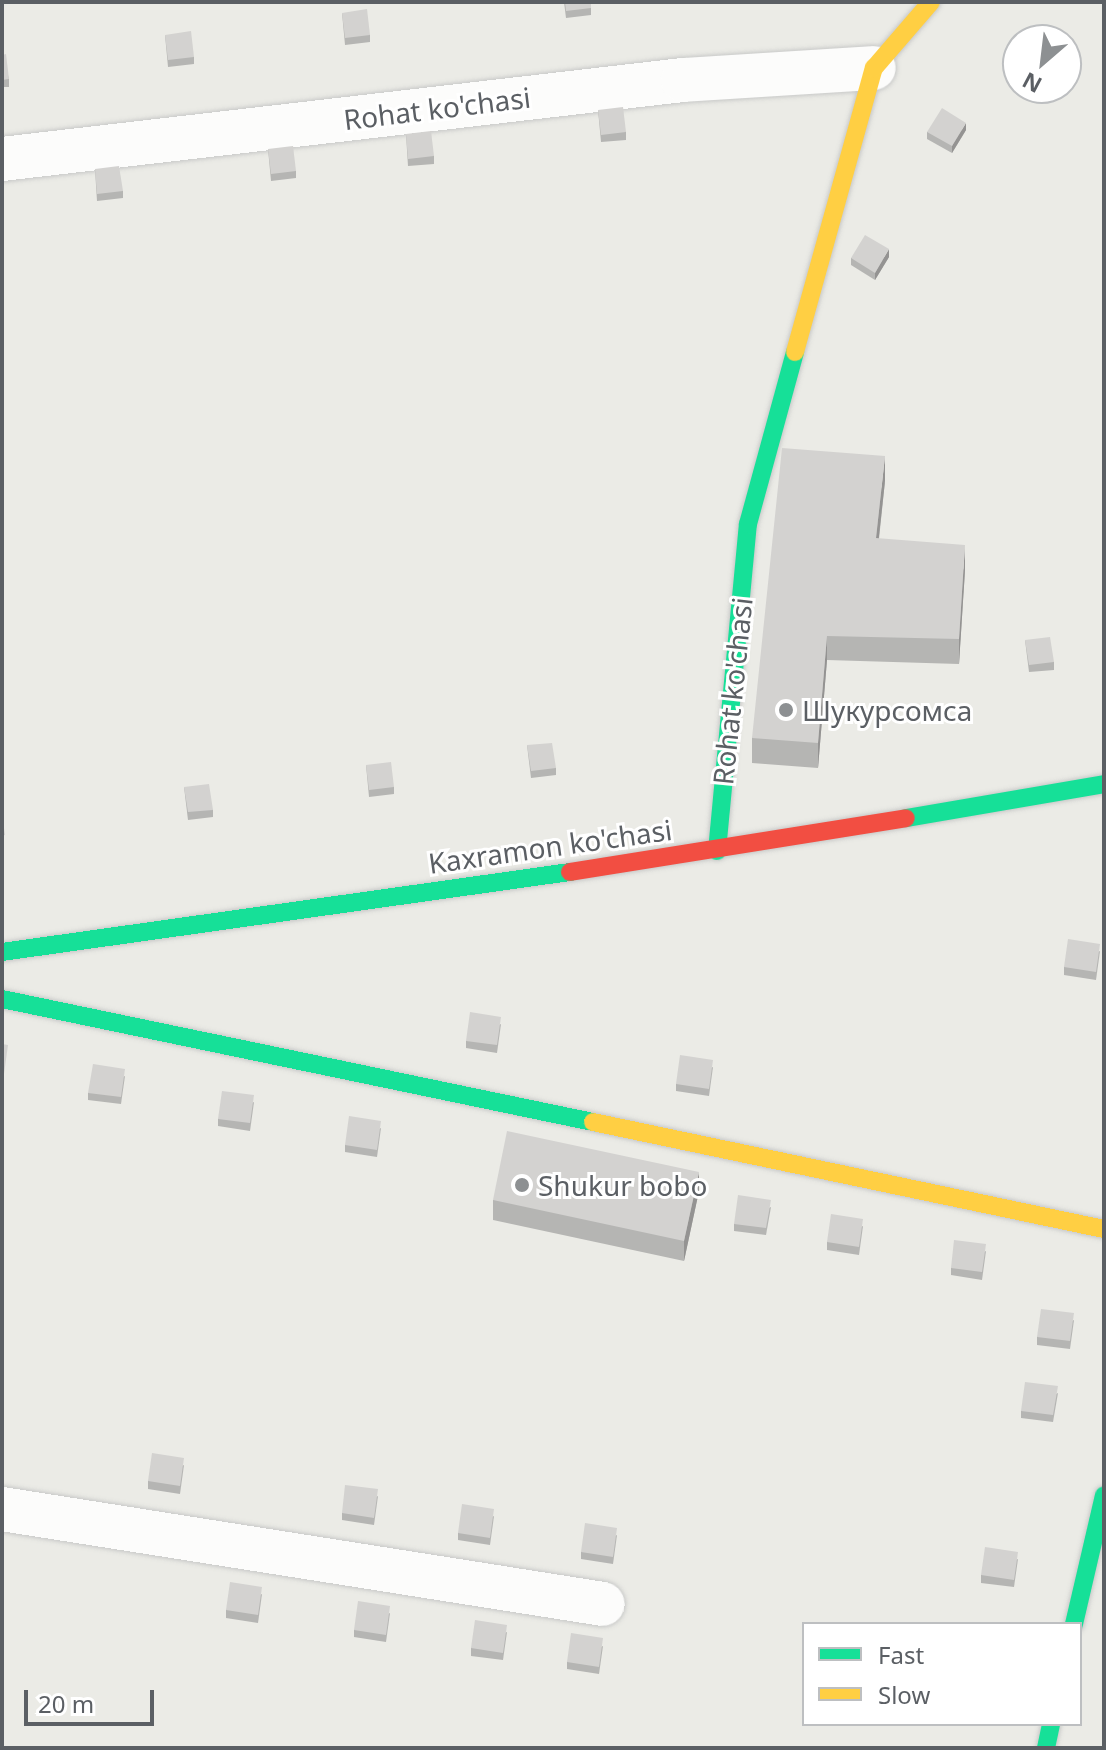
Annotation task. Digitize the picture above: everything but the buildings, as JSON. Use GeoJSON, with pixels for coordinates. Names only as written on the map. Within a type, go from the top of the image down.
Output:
{"type":"FeatureCollection","features":[{"type":"Feature","properties":{"kind":"street","name":"Rohat ko'chasi"},"geometry":{"type":"LineString","coordinates":[[717,851],[748,524],[874,68],[931,2]]}},
{"type":"Feature","properties":{"kind":"street","name":"Rohat ko'chasi"},"geometry":{"type":"LineString","coordinates":[[2,159],[683,80],[874,68]]}},
{"type":"Feature","properties":{"kind":"street","name":"Kaxramon ko'chasi"},"geometry":{"type":"LineString","coordinates":[[2,952],[717,851],[1104,784]]}},
{"type":"Feature","properties":{"kind":"street"},"geometry":{"type":"LineString","coordinates":[[2,999],[1104,1229]]}},
{"type":"Feature","properties":{"kind":"street"},"geometry":{"type":"LineString","coordinates":[[1074,1622],[1104,1495]]}},
{"type":"Feature","properties":{"kind":"street"},"geometry":{"type":"LineString","coordinates":[[2,1509],[603,1604]]}},
{"type":"Feature","properties":{"kind":"street"},"geometry":{"type":"LineString","coordinates":[[1046,1748],[1051,1726]]}},
{"type":"Feature","properties":{"kind":"traffic: fast"},"geometry":{"type":"LineString","coordinates":[[717,851],[748,524],[795,352]]}},
{"type":"Feature","properties":{"kind":"traffic: fast"},"geometry":{"type":"LineString","coordinates":[[906,818],[1104,784]]}},
{"type":"Feature","properties":{"kind":"traffic: fast"},"geometry":{"type":"LineString","coordinates":[[2,952],[570,872]]}},
{"type":"Feature","properties":{"kind":"traffic: fast"},"geometry":{"type":"LineString","coordinates":[[2,999],[593,1122]]}},
{"type":"Feature","properties":{"kind":"traffic: fast"},"geometry":{"type":"LineString","coordinates":[[1074,1622],[1104,1495]]}},
{"type":"Feature","properties":{"kind":"traffic: fast"},"geometry":{"type":"LineString","coordinates":[[1046,1748],[1051,1726]]}},
{"type":"Feature","properties":{"kind":"traffic: slow"},"geometry":{"type":"LineString","coordinates":[[795,352],[874,68],[931,2]]}},
{"type":"Feature","properties":{"kind":"traffic: slow"},"geometry":{"type":"LineString","coordinates":[[593,1122],[1104,1229]]}},
{"type":"Feature","properties":{"kind":"traffic: jam"},"geometry":{"type":"LineString","coordinates":[[570,872],[906,818]]}},
{"type":"Feature","properties":{"kind":"place","name":"Шукурсомса"},"geometry":{"type":"Point","coordinates":[786,710]}},
{"type":"Feature","properties":{"kind":"place","name":"Shukur bobo"},"geometry":{"type":"Point","coordinates":[522,1185]}}]}
